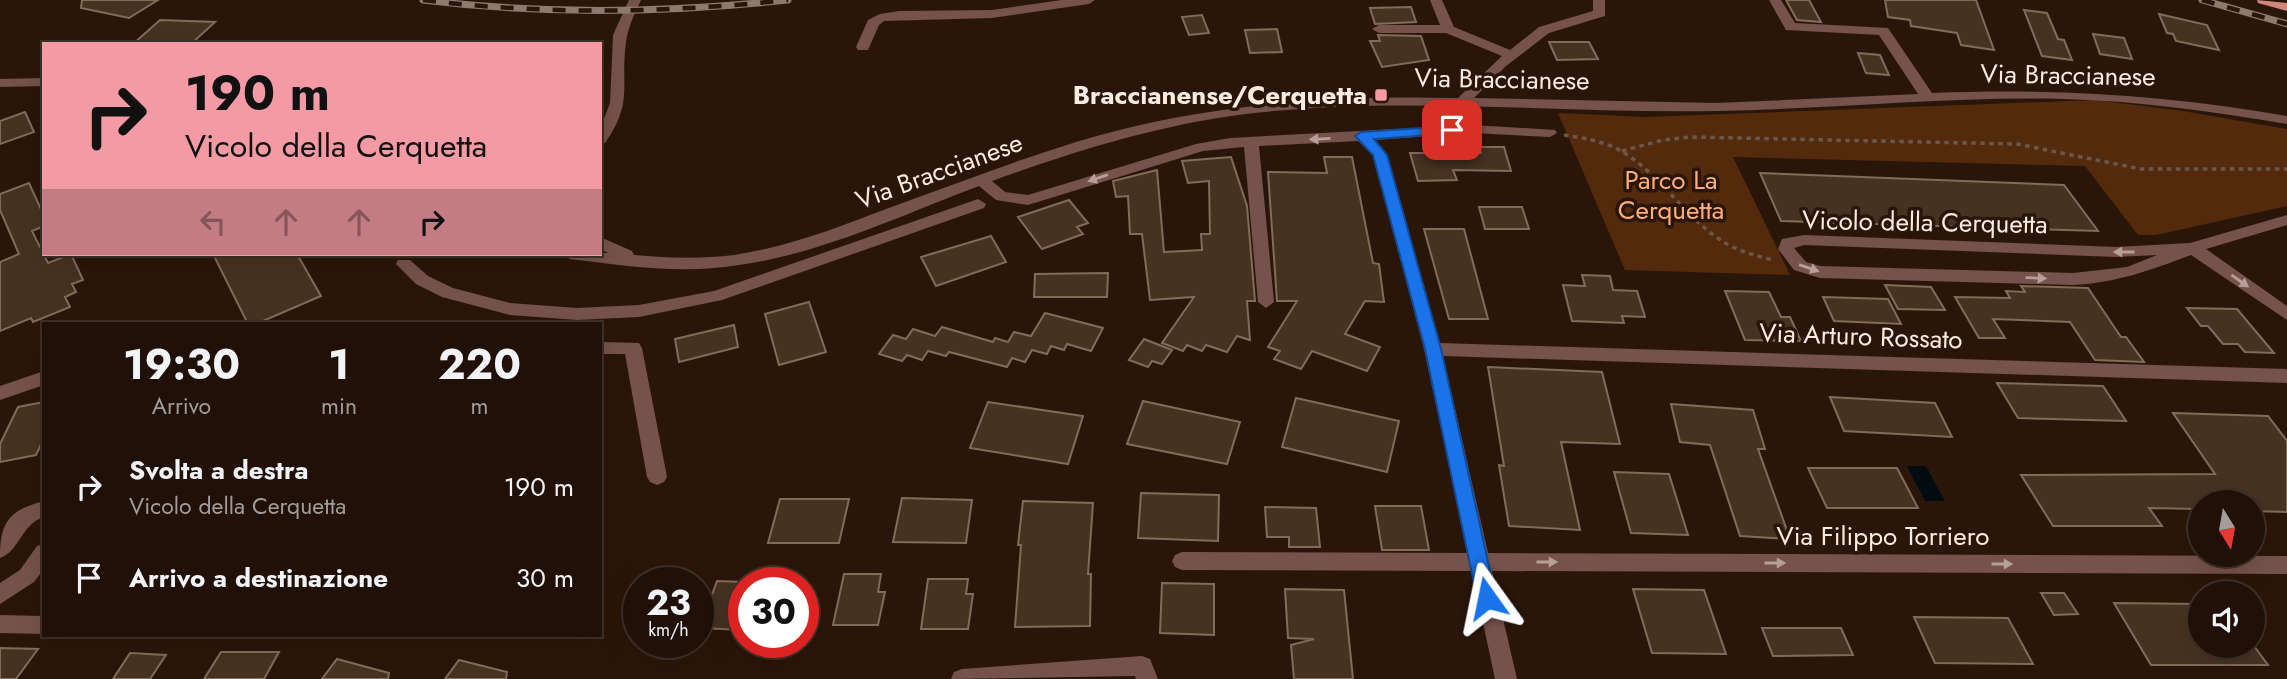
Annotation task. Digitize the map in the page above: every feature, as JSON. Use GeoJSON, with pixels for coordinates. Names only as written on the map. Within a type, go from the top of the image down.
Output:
{"type":"FeatureCollection","features":[{"type":"Feature","properties":{"kind":"main road"},"geometry":{"type":"LineString","coordinates":[[2264,0],[2287,6]]}},
{"type":"Feature","properties":{"kind":"street"},"geometry":{"type":"LineString","coordinates":[[602,137],[620,99],[620,32],[635,0]]}},
{"type":"Feature","properties":{"kind":"street"},"geometry":{"type":"LineString","coordinates":[[863,47],[873,23],[886,17],[992,14],[1089,0]]}},
{"type":"Feature","properties":{"kind":"street"},"geometry":{"type":"LineString","coordinates":[[1436,0],[1448,29]]}},
{"type":"Feature","properties":{"kind":"street"},"geometry":{"type":"LineString","coordinates":[[1463,101],[1511,55],[1544,30],[1598,14],[1602,9],[1599,0]]}},
{"type":"Feature","properties":{"kind":"street"},"geometry":{"type":"LineString","coordinates":[[1775,0],[1791,27],[1882,31],[1928,98]]}},
{"type":"Feature","properties":{"kind":"street"},"geometry":{"type":"LineString","coordinates":[[1379,29],[1448,29],[1511,55]]}},
{"type":"Feature","properties":{"kind":"street"},"geometry":{"type":"LineString","coordinates":[[0,83],[42,82]]}},
{"type":"Feature","properties":{"kind":"street","name":"Via Braccianese"},"geometry":{"type":"LineString","coordinates":[[587,256],[657,264],[717,262],[768,254],[853,227],[981,180],[1125,134],[1208,115],[1293,104],[1463,101],[1669,107],[1928,98],[2103,96],[2197,105],[2287,120]]}},
{"type":"Feature","properties":{"kind":"street"},"geometry":{"type":"LineString","coordinates":[[981,180],[1001,196],[1023,201],[1040,198],[1179,152],[1216,144],[1452,130],[1550,133]]}},
{"type":"Feature","properties":{"kind":"street"},"geometry":{"type":"LineString","coordinates":[[1361,136],[1376,148],[1380,155],[1433,349],[1506,679]]}},
{"type":"Feature","properties":{"kind":"street"},"geometry":{"type":"LineString","coordinates":[[1251,142],[1266,302]]}},
{"type":"Feature","properties":{"kind":"street"},"geometry":{"type":"LineString","coordinates":[[959,188],[978,204]]}},
{"type":"Feature","properties":{"kind":"street"},"geometry":{"type":"LineString","coordinates":[[404,264],[422,280],[448,293],[510,309],[552,314],[639,311],[723,294],[1001,196]]}},
{"type":"Feature","properties":{"kind":"street","name":"Vicolo della Cerquetta"},"geometry":{"type":"LineString","coordinates":[[2193,248],[2116,252],[1804,240],[1787,246],[1787,253],[1794,261],[1820,272],[2085,279],[2130,272],[2193,248],[2287,220]]}},
{"type":"Feature","properties":{"kind":"street"},"geometry":{"type":"LineString","coordinates":[[602,243],[625,255],[657,264]]}},
{"type":"Feature","properties":{"kind":"street"},"geometry":{"type":"LineString","coordinates":[[2193,248],[2287,314]]}},
{"type":"Feature","properties":{"kind":"street"},"geometry":{"type":"LineString","coordinates":[[602,348],[633,348],[657,477]]}},
{"type":"Feature","properties":{"kind":"street","name":"Via Arturo Rossato"},"geometry":{"type":"LineString","coordinates":[[1433,349],[2287,376]]}},
{"type":"Feature","properties":{"kind":"street"},"geometry":{"type":"LineString","coordinates":[[0,393],[42,380]]}},
{"type":"Feature","properties":{"kind":"street"},"geometry":{"type":"LineString","coordinates":[[0,549],[26,514],[42,510]]}},
{"type":"Feature","properties":{"kind":"street"},"geometry":{"type":"LineString","coordinates":[[0,595],[27,576],[42,555]]}},
{"type":"Feature","properties":{"kind":"street","name":"Via Filippo Torriero"},"geometry":{"type":"LineString","coordinates":[[1182,561],[2287,565]]}},
{"type":"Feature","properties":{"kind":"street"},"geometry":{"type":"LineString","coordinates":[[0,624],[42,625]]}},
{"type":"Feature","properties":{"kind":"street"},"geometry":{"type":"LineString","coordinates":[[962,679],[1142,666],[1147,679]]}},
{"type":"Feature","properties":{"kind":"path"},"geometry":{"type":"LineString","coordinates":[[1550,133],[1586,139],[1622,151],[1638,163],[1704,228],[1727,245],[1759,258],[1794,261]]}},
{"type":"Feature","properties":{"kind":"path"},"geometry":{"type":"LineString","coordinates":[[1622,151],[1663,140],[1690,137],[1922,141],[2017,144],[2127,167],[2156,170],[2287,169]]}},
{"type":"Feature","properties":{"kind":"green space","name":"Parco La Cerquetta"},"geometry":{"type":"Polygon","coordinates":[[[2096,100],[2183,111],[2287,129],[2287,206],[2156,235],[2138,235],[2085,166],[1733,157],[1790,275],[1625,270],[1558,113],[1645,117],[2096,100]]]}},
{"type":"Feature","properties":{"kind":"shaded area"},"geometry":{"type":"Polygon","coordinates":[[[1907,466],[1926,466],[1945,501],[1925,501],[1907,466]]]}},
{"type":"Feature","properties":{"kind":"building"},"geometry":{"type":"Polygon","coordinates":[[[82,0],[158,0],[129,18],[81,8],[82,0]]]}},
{"type":"Feature","properties":{"kind":"building"},"geometry":{"type":"Polygon","coordinates":[[[1786,0],[1809,0],[1821,22],[1797,20],[1786,0]]]}},
{"type":"Feature","properties":{"kind":"building"},"geometry":{"type":"Polygon","coordinates":[[[1885,0],[1976,0],[1994,50],[1961,45],[1957,33],[1911,26],[1910,20],[1888,17],[1885,0]]]}},
{"type":"Feature","properties":{"kind":"building"},"geometry":{"type":"Polygon","coordinates":[[[1411,7],[1416,22],[1375,24],[1370,8],[1411,7]]]}},
{"type":"Feature","properties":{"kind":"building"},"geometry":{"type":"Polygon","coordinates":[[[2024,10],[2047,13],[2058,39],[2064,40],[2072,60],[2042,56],[2024,10]]]}},
{"type":"Feature","properties":{"kind":"building"},"geometry":{"type":"Polygon","coordinates":[[[2159,14],[2207,25],[2219,50],[2176,41],[2173,34],[2167,33],[2159,14]]]}},
{"type":"Feature","properties":{"kind":"building"},"geometry":{"type":"Polygon","coordinates":[[[1202,15],[1209,33],[1189,35],[1182,17],[1202,15]]]}},
{"type":"Feature","properties":{"kind":"building"},"geometry":{"type":"Polygon","coordinates":[[[160,20],[215,22],[193,42],[135,42],[160,20]]]}},
{"type":"Feature","properties":{"kind":"building"},"geometry":{"type":"Polygon","coordinates":[[[1277,29],[1282,52],[1250,53],[1245,30],[1277,29]]]}},
{"type":"Feature","properties":{"kind":"building"},"geometry":{"type":"Polygon","coordinates":[[[2093,34],[2124,38],[2132,59],[2100,54],[2093,34]]]}},
{"type":"Feature","properties":{"kind":"building"},"geometry":{"type":"Polygon","coordinates":[[[1378,35],[1421,36],[1429,60],[1382,67],[1370,41],[1380,41],[1378,35]]]}},
{"type":"Feature","properties":{"kind":"building"},"geometry":{"type":"Polygon","coordinates":[[[1549,42],[1589,42],[1598,59],[1557,60],[1549,42]]]}},
{"type":"Feature","properties":{"kind":"building"},"geometry":{"type":"Polygon","coordinates":[[[1858,53],[1880,55],[1889,75],[1866,73],[1858,53]]]}},
{"type":"Feature","properties":{"kind":"building"},"geometry":{"type":"Polygon","coordinates":[[[25,112],[34,132],[0,144],[0,121],[25,112]]]}},
{"type":"Feature","properties":{"kind":"building"},"geometry":{"type":"Polygon","coordinates":[[[1479,147],[1504,147],[1511,171],[1453,170],[1457,180],[1418,181],[1410,153],[1481,153],[1479,147]]]}},
{"type":"Feature","properties":{"kind":"building"},"geometry":{"type":"Polygon","coordinates":[[[1231,157],[1247,206],[1255,301],[1247,301],[1250,340],[1237,336],[1227,352],[1206,345],[1202,351],[1187,345],[1183,351],[1162,343],[1194,297],[1150,300],[1142,234],[1130,234],[1128,196],[1116,197],[1113,181],[1157,170],[1164,252],[1202,250],[1201,234],[1210,234],[1209,181],[1188,183],[1182,161],[1231,157]]]}},
{"type":"Feature","properties":{"kind":"building"},"geometry":{"type":"Polygon","coordinates":[[[1324,157],[1352,157],[1373,263],[1379,264],[1384,302],[1365,301],[1345,334],[1380,347],[1367,371],[1312,351],[1301,369],[1274,359],[1280,351],[1268,347],[1297,301],[1277,301],[1268,172],[1327,173],[1324,157]]]}},
{"type":"Feature","properties":{"kind":"building"},"geometry":{"type":"Polygon","coordinates":[[[1760,173],[2064,185],[2098,231],[1781,221],[1760,173]]]}},
{"type":"Feature","properties":{"kind":"building"},"geometry":{"type":"Polygon","coordinates":[[[29,183],[42,212],[42,227],[32,231],[42,256],[48,263],[72,256],[83,280],[72,284],[76,292],[65,297],[70,307],[33,322],[31,318],[0,331],[0,262],[19,254],[0,210],[0,194],[29,183]]]}},
{"type":"Feature","properties":{"kind":"building"},"geometry":{"type":"Polygon","coordinates":[[[1069,200],[1088,223],[1077,227],[1083,234],[1042,249],[1018,217],[1069,200]]]}},
{"type":"Feature","properties":{"kind":"building"},"geometry":{"type":"Polygon","coordinates":[[[1479,207],[1522,207],[1529,229],[1485,229],[1479,207]]]}},
{"type":"Feature","properties":{"kind":"building"},"geometry":{"type":"Polygon","coordinates":[[[1424,229],[1464,229],[1488,319],[1449,319],[1424,229]]]}},
{"type":"Feature","properties":{"kind":"building"},"geometry":{"type":"Polygon","coordinates":[[[991,236],[1006,262],[936,286],[921,257],[991,236]]]}},
{"type":"Feature","properties":{"kind":"building"},"geometry":{"type":"Polygon","coordinates":[[[214,256],[298,256],[321,296],[261,322],[247,322],[214,256]]]}},
{"type":"Feature","properties":{"kind":"building"},"geometry":{"type":"Polygon","coordinates":[[[1108,273],[1107,297],[1034,297],[1035,274],[1108,273]]]}},
{"type":"Feature","properties":{"kind":"building"},"geometry":{"type":"Polygon","coordinates":[[[1582,275],[1610,276],[1613,290],[1637,291],[1645,317],[1622,316],[1624,323],[1572,321],[1563,285],[1585,286],[1582,275]]]}},
{"type":"Feature","properties":{"kind":"building"},"geometry":{"type":"Polygon","coordinates":[[[1885,285],[1931,287],[1945,310],[1898,309],[1885,285]]]}},
{"type":"Feature","properties":{"kind":"building"},"geometry":{"type":"Polygon","coordinates":[[[2021,286],[2088,288],[2121,337],[2126,337],[2144,362],[2095,360],[2070,322],[1993,319],[2005,338],[1979,338],[1955,297],[2010,298],[2006,291],[2025,292],[2021,286]]]}},
{"type":"Feature","properties":{"kind":"building"},"geometry":{"type":"Polygon","coordinates":[[[1725,291],[1769,292],[1781,317],[1790,317],[1801,341],[1745,340],[1725,291]]]}},
{"type":"Feature","properties":{"kind":"building"},"geometry":{"type":"Polygon","coordinates":[[[1823,297],[1888,299],[1901,324],[1834,321],[1823,297]]]}},
{"type":"Feature","properties":{"kind":"building"},"geometry":{"type":"Polygon","coordinates":[[[809,302],[826,352],[779,365],[765,314],[809,302]]]}},
{"type":"Feature","properties":{"kind":"building"},"geometry":{"type":"Polygon","coordinates":[[[2187,308],[2237,309],[2274,353],[2245,352],[2238,344],[2223,344],[2208,326],[2201,326],[2187,308]]]}},
{"type":"Feature","properties":{"kind":"building"},"geometry":{"type":"Polygon","coordinates":[[[1045,313],[1103,328],[1091,351],[1067,344],[1064,350],[1051,346],[1047,354],[1032,350],[1025,362],[1012,358],[1007,367],[949,352],[946,356],[928,351],[922,360],[907,355],[902,361],[879,354],[893,335],[906,339],[913,329],[935,336],[942,327],[993,342],[995,338],[1008,342],[1014,332],[1031,336],[1045,313]]]}},
{"type":"Feature","properties":{"kind":"building"},"geometry":{"type":"Polygon","coordinates":[[[734,325],[738,347],[679,362],[675,339],[734,325]]]}},
{"type":"Feature","properties":{"kind":"building"},"geometry":{"type":"Polygon","coordinates":[[[1144,339],[1172,350],[1162,364],[1152,361],[1148,367],[1129,360],[1144,339]]]}},
{"type":"Feature","properties":{"kind":"building"},"geometry":{"type":"Polygon","coordinates":[[[1488,367],[1602,372],[1620,444],[1561,442],[1580,530],[1509,526],[1499,465],[1504,466],[1488,367]]]}},
{"type":"Feature","properties":{"kind":"building"},"geometry":{"type":"Polygon","coordinates":[[[1997,383],[2103,386],[2126,421],[2018,418],[1997,383]]]}},
{"type":"Feature","properties":{"kind":"building"},"geometry":{"type":"Polygon","coordinates":[[[1830,397],[1935,403],[1952,437],[1844,431],[1830,397]]]}},
{"type":"Feature","properties":{"kind":"building"},"geometry":{"type":"Polygon","coordinates":[[[1296,398],[1399,421],[1387,472],[1282,447],[1296,398]]]}},
{"type":"Feature","properties":{"kind":"building"},"geometry":{"type":"Polygon","coordinates":[[[1143,401],[1240,422],[1227,464],[1127,444],[1143,401]]]}},
{"type":"Feature","properties":{"kind":"building"},"geometry":{"type":"Polygon","coordinates":[[[42,402],[42,442],[36,455],[0,462],[0,444],[18,407],[42,402]]]}},
{"type":"Feature","properties":{"kind":"building"},"geometry":{"type":"Polygon","coordinates":[[[988,402],[1083,416],[1068,464],[970,448],[988,402]]]}},
{"type":"Feature","properties":{"kind":"building"},"geometry":{"type":"Polygon","coordinates":[[[1671,404],[1753,410],[1765,449],[1758,449],[1790,539],[1740,536],[1710,445],[1680,442],[1671,404]]]}},
{"type":"Feature","properties":{"kind":"building"},"geometry":{"type":"Polygon","coordinates":[[[2173,413],[2268,416],[2287,441],[2287,512],[2265,511],[2265,490],[2188,490],[2188,509],[2149,508],[2162,526],[2053,526],[2021,475],[2215,474],[2173,413]]]}},
{"type":"Feature","properties":{"kind":"building"},"geometry":{"type":"Polygon","coordinates":[[[1808,468],[1897,468],[1918,508],[1827,508],[1808,468]]]}},
{"type":"Feature","properties":{"kind":"building"},"geometry":{"type":"Polygon","coordinates":[[[1614,472],[1669,474],[1688,535],[1631,533],[1614,472]]]}},
{"type":"Feature","properties":{"kind":"building"},"geometry":{"type":"Polygon","coordinates":[[[1141,493],[1219,495],[1218,541],[1138,538],[1141,493]]]}},
{"type":"Feature","properties":{"kind":"building"},"geometry":{"type":"Polygon","coordinates":[[[902,498],[972,500],[966,543],[893,542],[902,498]]]}},
{"type":"Feature","properties":{"kind":"building"},"geometry":{"type":"Polygon","coordinates":[[[780,499],[849,499],[839,543],[768,543],[780,499]]]}},
{"type":"Feature","properties":{"kind":"building"},"geometry":{"type":"Polygon","coordinates":[[[1023,501],[1093,503],[1088,574],[1091,574],[1090,626],[1015,627],[1021,545],[1018,545],[1023,501]]]}},
{"type":"Feature","properties":{"kind":"building"},"geometry":{"type":"Polygon","coordinates":[[[1375,506],[1421,506],[1429,550],[1382,550],[1375,506]]]}},
{"type":"Feature","properties":{"kind":"building"},"geometry":{"type":"Polygon","coordinates":[[[1265,507],[1316,508],[1320,547],[1289,547],[1289,537],[1267,537],[1265,507]]]}},
{"type":"Feature","properties":{"kind":"building"},"geometry":{"type":"Polygon","coordinates":[[[844,574],[881,574],[878,592],[885,592],[878,625],[833,625],[844,574]]]}},
{"type":"Feature","properties":{"kind":"building"},"geometry":{"type":"Polygon","coordinates":[[[928,579],[968,579],[966,594],[973,594],[968,629],[921,629],[928,579]]]}},
{"type":"Feature","properties":{"kind":"building"},"geometry":{"type":"Polygon","coordinates":[[[717,581],[728,581],[728,629],[714,629],[714,589],[717,581]]]}},
{"type":"Feature","properties":{"kind":"building"},"geometry":{"type":"Polygon","coordinates":[[[1162,583],[1214,584],[1214,635],[1160,633],[1162,583]]]}},
{"type":"Feature","properties":{"kind":"building"},"geometry":{"type":"Polygon","coordinates":[[[1285,589],[1344,590],[1353,679],[1294,679],[1291,645],[1314,639],[1288,638],[1285,589]]]}},
{"type":"Feature","properties":{"kind":"building"},"geometry":{"type":"Polygon","coordinates":[[[1633,589],[1704,590],[1726,654],[1652,653],[1633,589]]]}},
{"type":"Feature","properties":{"kind":"building"},"geometry":{"type":"Polygon","coordinates":[[[2041,593],[2064,593],[2078,614],[2054,615],[2041,593]]]}},
{"type":"Feature","properties":{"kind":"building"},"geometry":{"type":"Polygon","coordinates":[[[2114,603],[2188,604],[2188,658],[2263,658],[2268,665],[2151,665],[2114,603]]]}},
{"type":"Feature","properties":{"kind":"building"},"geometry":{"type":"Polygon","coordinates":[[[1914,617],[2008,618],[2033,664],[1935,663],[1914,617]]]}},
{"type":"Feature","properties":{"kind":"building"},"geometry":{"type":"Polygon","coordinates":[[[1762,628],[1841,628],[1853,655],[1773,656],[1762,628]]]}},
{"type":"Feature","properties":{"kind":"building"},"geometry":{"type":"Polygon","coordinates":[[[0,648],[38,649],[16,679],[0,679],[0,648]]]}},
{"type":"Feature","properties":{"kind":"building"},"geometry":{"type":"Polygon","coordinates":[[[221,652],[279,652],[264,679],[204,679],[221,652]]]}},
{"type":"Feature","properties":{"kind":"building"},"geometry":{"type":"Polygon","coordinates":[[[130,653],[166,655],[150,679],[113,679],[130,653]]]}},
{"type":"Feature","properties":{"kind":"building"},"geometry":{"type":"Polygon","coordinates":[[[337,659],[389,673],[388,679],[322,679],[337,659]]]}},
{"type":"Feature","properties":{"kind":"building"},"geometry":{"type":"Polygon","coordinates":[[[459,660],[507,672],[506,679],[445,679],[459,660]]]}},
{"type":"Feature","properties":{"kind":"railway"},"geometry":{"type":"LineString","coordinates":[[423,0],[560,10],[697,8],[788,0]]}},
{"type":"Feature","properties":{"kind":"railway"},"geometry":{"type":"LineString","coordinates":[[2202,0],[2287,24]]}},
{"type":"Feature","properties":{"kind":"place","name":"Braccianense/Cerquetta"},"geometry":{"type":"Point","coordinates":[1381,95]}},
{"type":"Feature","properties":{"kind":"route"},"geometry":{"type":"LineString","coordinates":[[1452,130],[1361,136],[1376,148],[1380,155],[1433,349],[1487,598]]}}]}
